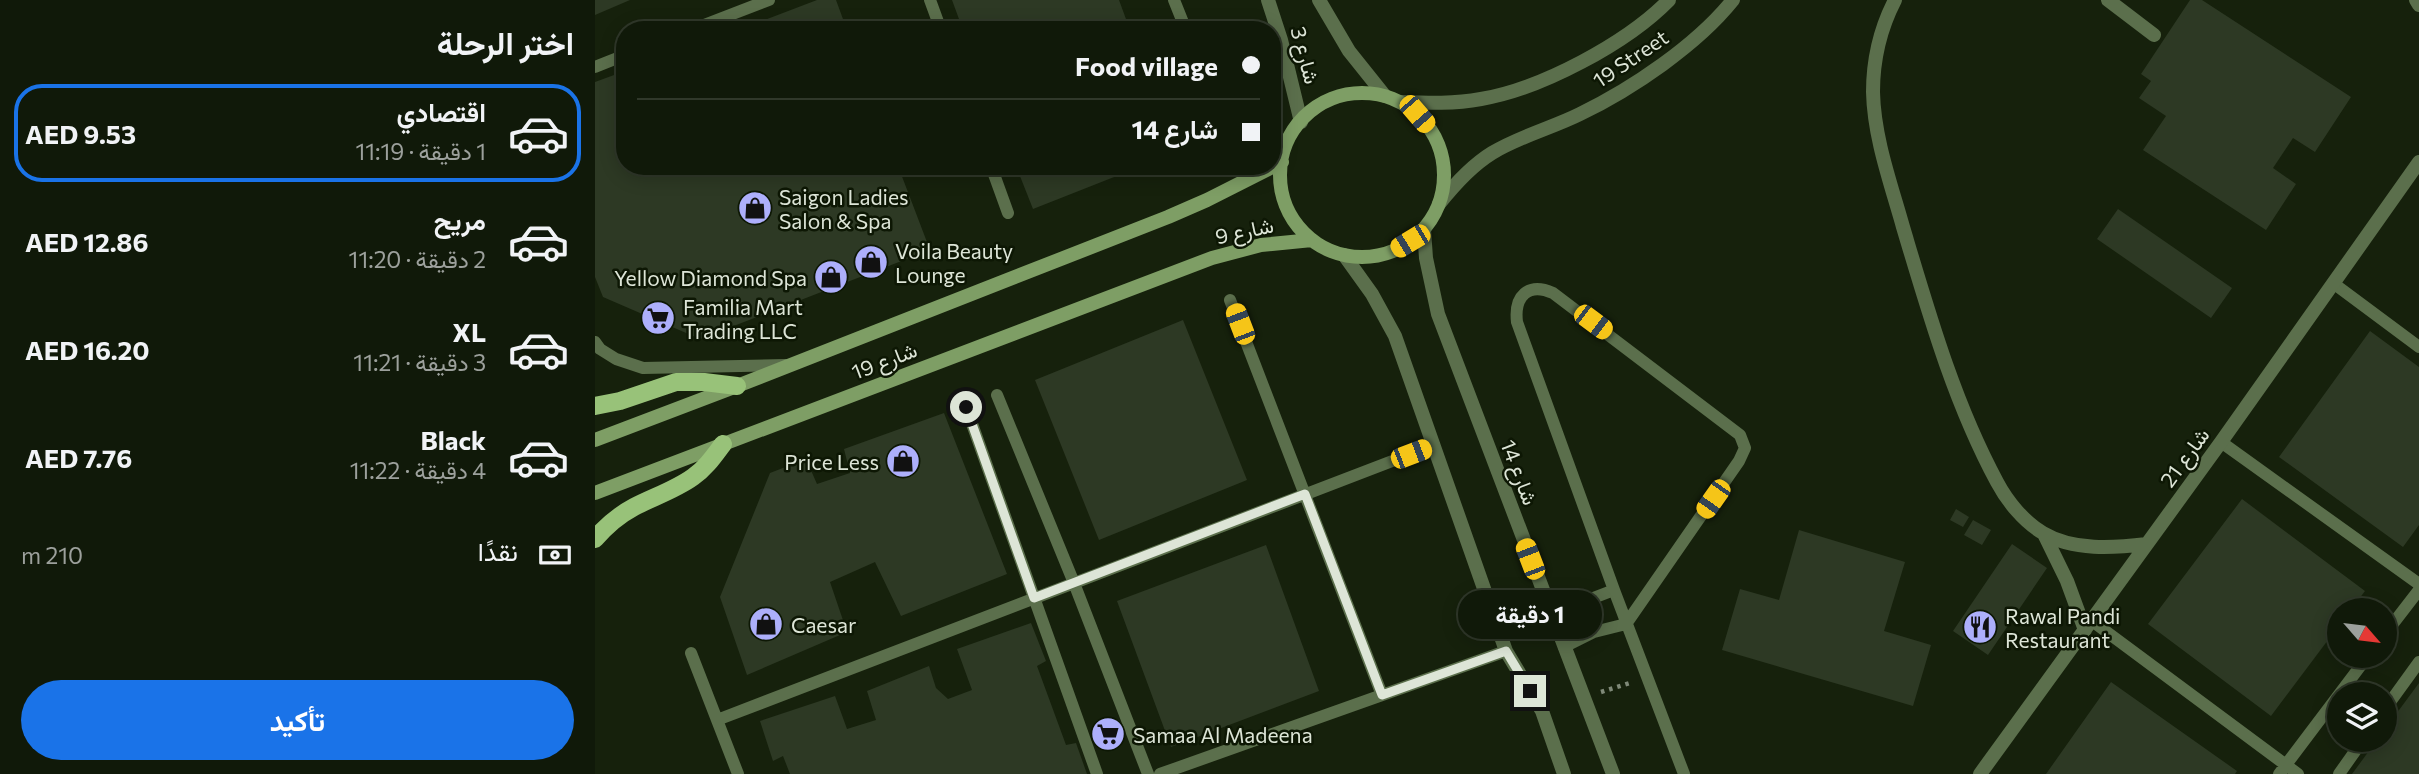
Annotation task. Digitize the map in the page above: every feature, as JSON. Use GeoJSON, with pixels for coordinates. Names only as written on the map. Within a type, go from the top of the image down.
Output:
{"type":"FeatureCollection","features":[{"type":"Feature","properties":{"kind":"main road"},"geometry":{"type":"LineString","coordinates":[[595,406],[620,401],[676,382],[737,386]]}},
{"type":"Feature","properties":{"kind":"main road"},"geometry":{"type":"LineString","coordinates":[[595,539],[617,517],[695,476],[711,461],[723,444]]}},
{"type":"Feature","properties":{"kind":"street","name":"شارع 3"},"geometry":{"type":"LineString","coordinates":[[1268,0],[1275,21]]}},
{"type":"Feature","properties":{"kind":"street","name":"شارع 3"},"geometry":{"type":"LineString","coordinates":[[1319,0],[1349,51],[1385,96]]}},
{"type":"Feature","properties":{"kind":"street","name":"19 Street"},"geometry":{"type":"LineString","coordinates":[[1401,102],[1482,99],[1522,88],[1562,71],[1610,45],[1656,14],[1669,0]]}},
{"type":"Feature","properties":{"kind":"street","name":"19 Street"},"geometry":{"type":"LineString","coordinates":[[1439,204],[1472,167],[1493,153],[1579,115],[1618,94],[1676,54],[1733,0]]}},
{"type":"Feature","properties":{"kind":"street"},"geometry":{"type":"LineString","coordinates":[[1895,0],[1884,22],[1875,55],[1873,94],[1880,143],[1951,378],[1977,442],[2007,498],[2029,523],[2044,534],[2095,547],[2147,544]]}},
{"type":"Feature","properties":{"kind":"street"},"geometry":{"type":"LineString","coordinates":[[2108,0],[2154,35]]}},
{"type":"Feature","properties":{"kind":"street"},"geometry":{"type":"LineString","coordinates":[[2416,0],[2419,5]]}},
{"type":"Feature","properties":{"kind":"street","name":"شارع 3"},"geometry":{"type":"LineString","coordinates":[[1281,40],[1301,121]]}},
{"type":"Feature","properties":{"kind":"street"},"geometry":{"type":"LineString","coordinates":[[1362,93],[1385,96],[1401,102],[1423,121],[1439,146],[1444,165],[1439,204],[1423,230],[1395,250],[1378,256],[1344,255],[1312,240],[1297,224],[1286,205],[1281,184],[1282,162],[1288,140],[1301,121],[1318,106],[1339,97],[1362,93]]}},
{"type":"Feature","properties":{"kind":"street","name":"شارع 21"},"geometry":{"type":"LineString","coordinates":[[1980,774],[2221,442],[2419,162]]}},
{"type":"Feature","properties":{"kind":"street","name":"شارع 9"},"geometry":{"type":"LineString","coordinates":[[1168,217],[1207,201],[1257,175]]}},
{"type":"Feature","properties":{"kind":"street","name":"شارع 19"},"geometry":{"type":"LineString","coordinates":[[790,365],[1168,217]]}},
{"type":"Feature","properties":{"kind":"street","name":"شارع 14"},"geometry":{"type":"LineString","coordinates":[[1423,230],[1431,286],[1448,341],[1613,774]]}},
{"type":"Feature","properties":{"kind":"street","name":"شارع 9"},"geometry":{"type":"LineString","coordinates":[[1188,267],[1248,248],[1312,240]]}},
{"type":"Feature","properties":{"kind":"street"},"geometry":{"type":"LineString","coordinates":[[1344,255],[1384,314],[1404,358],[1506,651],[1542,711],[1564,774]]}},
{"type":"Feature","properties":{"kind":"street","name":"شارع 19"},"geometry":{"type":"LineString","coordinates":[[595,493],[1188,267]]}},
{"type":"Feature","properties":{"kind":"street"},"geometry":{"type":"LineString","coordinates":[[595,440],[790,365]]}},
{"type":"Feature","properties":{"kind":"street"},"geometry":{"type":"LineString","coordinates":[[2044,534],[2089,626]]}},
{"type":"Feature","properties":{"kind":"lane"},"geometry":{"type":"LineString","coordinates":[[714,21],[769,0]]}},
{"type":"Feature","properties":{"kind":"lane"},"geometry":{"type":"LineString","coordinates":[[930,0],[938,21]]}},
{"type":"Feature","properties":{"kind":"lane"},"geometry":{"type":"LineString","coordinates":[[1174,0],[1182,21]]}},
{"type":"Feature","properties":{"kind":"lane"},"geometry":{"type":"LineString","coordinates":[[595,67],[616,59]]}},
{"type":"Feature","properties":{"kind":"lane"},"geometry":{"type":"LineString","coordinates":[[994,175],[1008,213]]}},
{"type":"Feature","properties":{"kind":"lane"},"geometry":{"type":"LineString","coordinates":[[2333,284],[2419,347]]}},
{"type":"Feature","properties":{"kind":"lane"},"geometry":{"type":"LineString","coordinates":[[1564,647],[1594,632],[1626,624],[1739,461],[1745,448],[1740,435],[1553,293],[1542,288],[1530,290],[1520,298],[1515,309],[1517,322],[1613,590],[1626,624],[1647,677],[1683,774]]}},
{"type":"Feature","properties":{"kind":"lane"},"geometry":{"type":"LineString","coordinates":[[1230,300],[1382,695]]}},
{"type":"Feature","properties":{"kind":"lane"},"geometry":{"type":"LineString","coordinates":[[595,342],[600,349],[616,359],[643,368],[790,365]]}},
{"type":"Feature","properties":{"kind":"lane"},"geometry":{"type":"LineString","coordinates":[[997,395],[1148,774]]}},
{"type":"Feature","properties":{"kind":"lane"},"geometry":{"type":"LineString","coordinates":[[966,407],[1097,774]]}},
{"type":"Feature","properties":{"kind":"lane"},"geometry":{"type":"LineString","coordinates":[[2221,442],[2419,584]]}},
{"type":"Feature","properties":{"kind":"lane"},"geometry":{"type":"LineString","coordinates":[[717,720],[1434,445]]}},
{"type":"Feature","properties":{"kind":"lane"},"geometry":{"type":"LineString","coordinates":[[1548,608],[1576,605],[1613,590]]}},
{"type":"Feature","properties":{"kind":"lane"},"geometry":{"type":"LineString","coordinates":[[2397,618],[2419,590]]}},
{"type":"Feature","properties":{"kind":"lane"},"geometry":{"type":"LineString","coordinates":[[2089,626],[2282,769],[2298,774]]}},
{"type":"Feature","properties":{"kind":"lane"},"geometry":{"type":"LineString","coordinates":[[1160,774],[1506,651]]}},
{"type":"Feature","properties":{"kind":"lane"},"geometry":{"type":"LineString","coordinates":[[691,653],[738,774]]}},
{"type":"Feature","properties":{"kind":"lane"},"geometry":{"type":"LineString","coordinates":[[2397,692],[2419,662]]}},
{"type":"Feature","properties":{"kind":"lane"},"geometry":{"type":"LineString","coordinates":[[2282,769],[2359,668]]}},
{"type":"Feature","properties":{"kind":"lane"},"geometry":{"type":"LineString","coordinates":[[2339,774],[2355,752]]}},
{"type":"Feature","properties":{"kind":"path"},"geometry":{"type":"LineString","coordinates":[[1584,697],[1647,677]]}},
{"type":"Feature","properties":{"kind":"building"},"geometry":{"type":"Polygon","coordinates":[[[595,0],[630,0],[595,15],[595,0]]]}},
{"type":"Feature","properties":{"kind":"building"},"geometry":{"type":"Polygon","coordinates":[[[817,0],[836,0],[844,21],[762,21],[817,0]]]}},
{"type":"Feature","properties":{"kind":"building"},"geometry":{"type":"Polygon","coordinates":[[[952,0],[1119,0],[1127,21],[960,21],[952,0]]]}},
{"type":"Feature","properties":{"kind":"building"},"geometry":{"type":"Polygon","coordinates":[[[2190,0],[2202,0],[2351,97],[2315,152],[2293,138],[2273,168],[2296,184],[2266,230],[2143,150],[2166,116],[2139,98],[2151,81],[2141,74],[2190,0]]]}},
{"type":"Feature","properties":{"kind":"building","name":"Saigon Ladies Salon & Spa"},"geometry":{"type":"Polygon","coordinates":[[[616,74],[616,175],[901,175],[930,250],[700,339],[603,297],[595,277],[595,82],[616,74]]]}},
{"type":"Feature","properties":{"kind":"building"},"geometry":{"type":"Polygon","coordinates":[[[1020,175],[1119,175],[1033,209],[1020,175]]]}},
{"type":"Feature","properties":{"kind":"building"},"geometry":{"type":"Polygon","coordinates":[[[2118,209],[2232,288],[2211,318],[2097,239],[2118,209]]]}},
{"type":"Feature","properties":{"kind":"building"},"geometry":{"type":"Polygon","coordinates":[[[1183,320],[1247,480],[1099,540],[1035,380],[1183,320]]]}},
{"type":"Feature","properties":{"kind":"building"},"geometry":{"type":"Polygon","coordinates":[[[2370,331],[2419,367],[2419,525],[2403,547],[2279,457],[2370,331]]]}},
{"type":"Feature","properties":{"kind":"building"},"geometry":{"type":"Polygon","coordinates":[[[944,413],[1007,574],[901,616],[875,562],[830,582],[847,632],[747,675],[720,597],[770,473],[806,459],[817,484],[850,473],[844,449],[944,413]]]}},
{"type":"Feature","properties":{"kind":"building"},"geometry":{"type":"Polygon","coordinates":[[[2242,499],[2365,591],[2360,598],[2327,598],[2327,641],[2271,716],[2148,624],[2242,499]]]}},
{"type":"Feature","properties":{"kind":"building"},"geometry":{"type":"Polygon","coordinates":[[[1956,509],[1969,517],[1963,527],[1950,520],[1956,509]]]}},
{"type":"Feature","properties":{"kind":"building"},"geometry":{"type":"Polygon","coordinates":[[[1973,520],[1991,530],[1982,545],[1964,535],[1973,520]]]}},
{"type":"Feature","properties":{"kind":"building"},"geometry":{"type":"Polygon","coordinates":[[[1799,530],[1905,562],[1884,631],[1931,645],[1913,706],[1722,650],[1740,589],[1779,600],[1799,530]]]}},
{"type":"Feature","properties":{"kind":"building"},"geometry":{"type":"Polygon","coordinates":[[[2012,544],[2047,568],[1988,655],[1953,631],[2012,544]]]}},
{"type":"Feature","properties":{"kind":"building"},"geometry":{"type":"Polygon","coordinates":[[[1266,545],[1319,691],[1171,747],[1117,601],[1266,545]]]}},
{"type":"Feature","properties":{"kind":"building"},"geometry":{"type":"Polygon","coordinates":[[[1031,623],[1046,661],[1037,666],[1066,745],[1076,743],[1087,774],[790,774],[783,756],[773,761],[760,721],[835,696],[847,729],[876,720],[867,691],[929,666],[936,688],[948,699],[972,690],[957,649],[1031,623]]]}},
{"type":"Feature","properties":{"kind":"building"},"geometry":{"type":"Polygon","coordinates":[[[2111,682],[2237,771],[2235,774],[2046,774],[2111,682]]]}},
{"type":"Feature","properties":{"kind":"building"},"geometry":{"type":"Polygon","coordinates":[[[2419,683],[2419,774],[2352,774],[2368,752],[2397,752],[2397,713],[2419,683]]]}},
{"type":"Feature","properties":{"kind":"place","name":"Saigon Ladies Salon & Spa"},"geometry":{"type":"Point","coordinates":[755,208]}},
{"type":"Feature","properties":{"kind":"place","name":"Voila Beauty Lounge"},"geometry":{"type":"Point","coordinates":[871,262]}},
{"type":"Feature","properties":{"kind":"place","name":"Yellow Diamond Spa"},"geometry":{"type":"Point","coordinates":[831,277]}},
{"type":"Feature","properties":{"kind":"place","name":"Familia Mart Trading LLC"},"geometry":{"type":"Point","coordinates":[658,318]}},
{"type":"Feature","properties":{"kind":"place","name":"Price Less"},"geometry":{"type":"Point","coordinates":[903,461]}},
{"type":"Feature","properties":{"kind":"place","name":"Caesar"},"geometry":{"type":"Point","coordinates":[766,624]}},
{"type":"Feature","properties":{"kind":"place","name":"Rawal Pandi Restaurant"},"geometry":{"type":"Point","coordinates":[1980,627]}},
{"type":"Feature","properties":{"kind":"place","name":"Samaa Al Madeena"},"geometry":{"type":"Point","coordinates":[1108,734]}},
{"type":"Feature","properties":{"kind":"route"},"geometry":{"type":"LineString","coordinates":[[966,407],[1034,598],[1305,494],[1382,695],[1506,651],[1530,691]]}}]}
